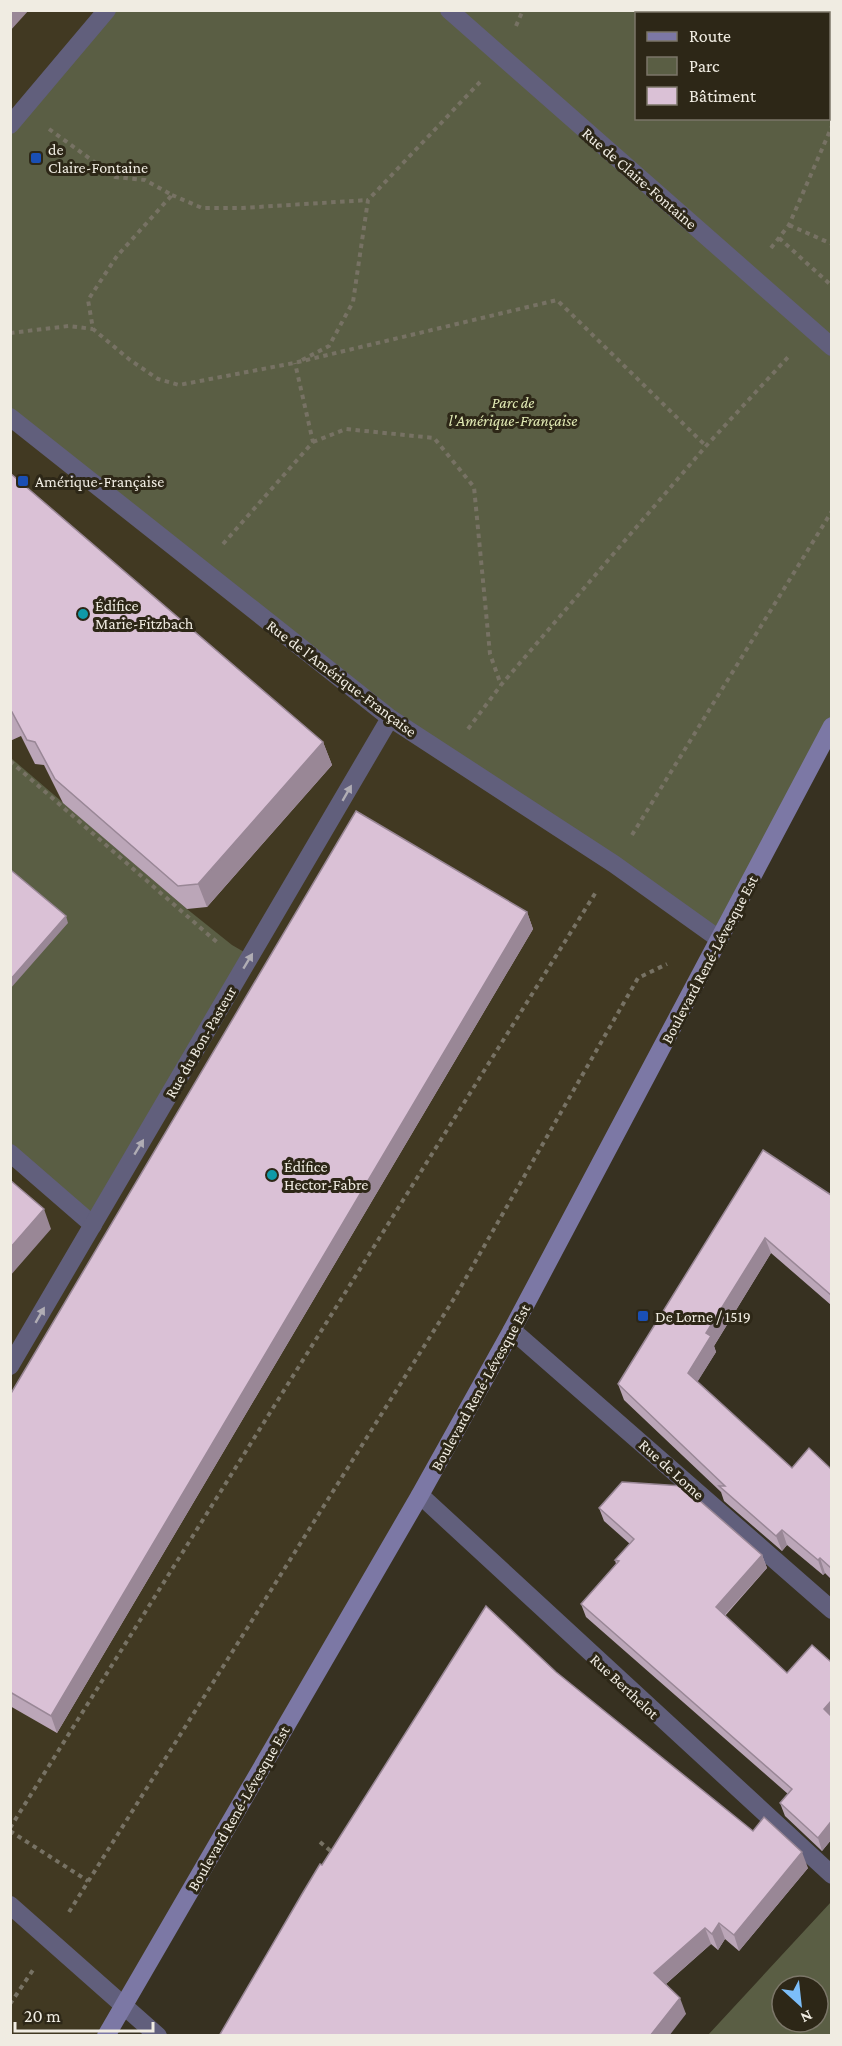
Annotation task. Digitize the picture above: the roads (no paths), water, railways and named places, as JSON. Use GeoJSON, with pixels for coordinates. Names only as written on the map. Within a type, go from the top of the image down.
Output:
{"type":"FeatureCollection","features":[{"type":"Feature","properties":{"kind":"main road","name":"Boulevard René-Lévesque Est"},"geometry":{"type":"LineString","coordinates":[[106,2036],[420,1495],[512,1330],[831,726]]}},
{"type":"Feature","properties":{"kind":"street"},"geometry":{"type":"LineString","coordinates":[[10,125],[107,10]]}},
{"type":"Feature","properties":{"kind":"street","name":"Rue de Claire-Fontaine"},"geometry":{"type":"LineString","coordinates":[[449,10],[831,347]]}},
{"type":"Feature","properties":{"kind":"street","name":"Rue de l'Amérique-Française"},"geometry":{"type":"LineString","coordinates":[[10,417],[390,718],[614,864],[718,939]]}},
{"type":"Feature","properties":{"kind":"street","name":"Rue du Bon-Pasteur"},"geometry":{"type":"LineString","coordinates":[[10,1366],[390,718]]}},
{"type":"Feature","properties":{"kind":"street"},"geometry":{"type":"LineString","coordinates":[[10,1154],[93,1225]]}},
{"type":"Feature","properties":{"kind":"street","name":"Rue de Lome"},"geometry":{"type":"LineString","coordinates":[[512,1330],[831,1610]]}},
{"type":"Feature","properties":{"kind":"street","name":"Rue Berthelot"},"geometry":{"type":"LineString","coordinates":[[420,1495],[831,1875]]}},
{"type":"Feature","properties":{"kind":"street"},"geometry":{"type":"LineString","coordinates":[[10,1905],[158,2036]]}},
{"type":"Feature","properties":{"kind":"place","name":"de Claire-Fontaine"},"geometry":{"type":"Point","coordinates":[36,158]}},
{"type":"Feature","properties":{"kind":"place","name":"Amérique-Française"},"geometry":{"type":"Point","coordinates":[23,481]}},
{"type":"Feature","properties":{"kind":"place","name":"Édifice Marie-Fitzbach"},"geometry":{"type":"Point","coordinates":[83,614]}},
{"type":"Feature","properties":{"kind":"place","name":"Édifice Hector-Fabre"},"geometry":{"type":"Point","coordinates":[272,1175]}},
{"type":"Feature","properties":{"kind":"place","name":"De Lorne / 1519"},"geometry":{"type":"Point","coordinates":[643,1316]}},
{"type":"Feature","properties":{"kind":"park label","name":"Parc de l'Amérique-Française"},"geometry":{"type":"Point","coordinates":[513,411]}}]}
